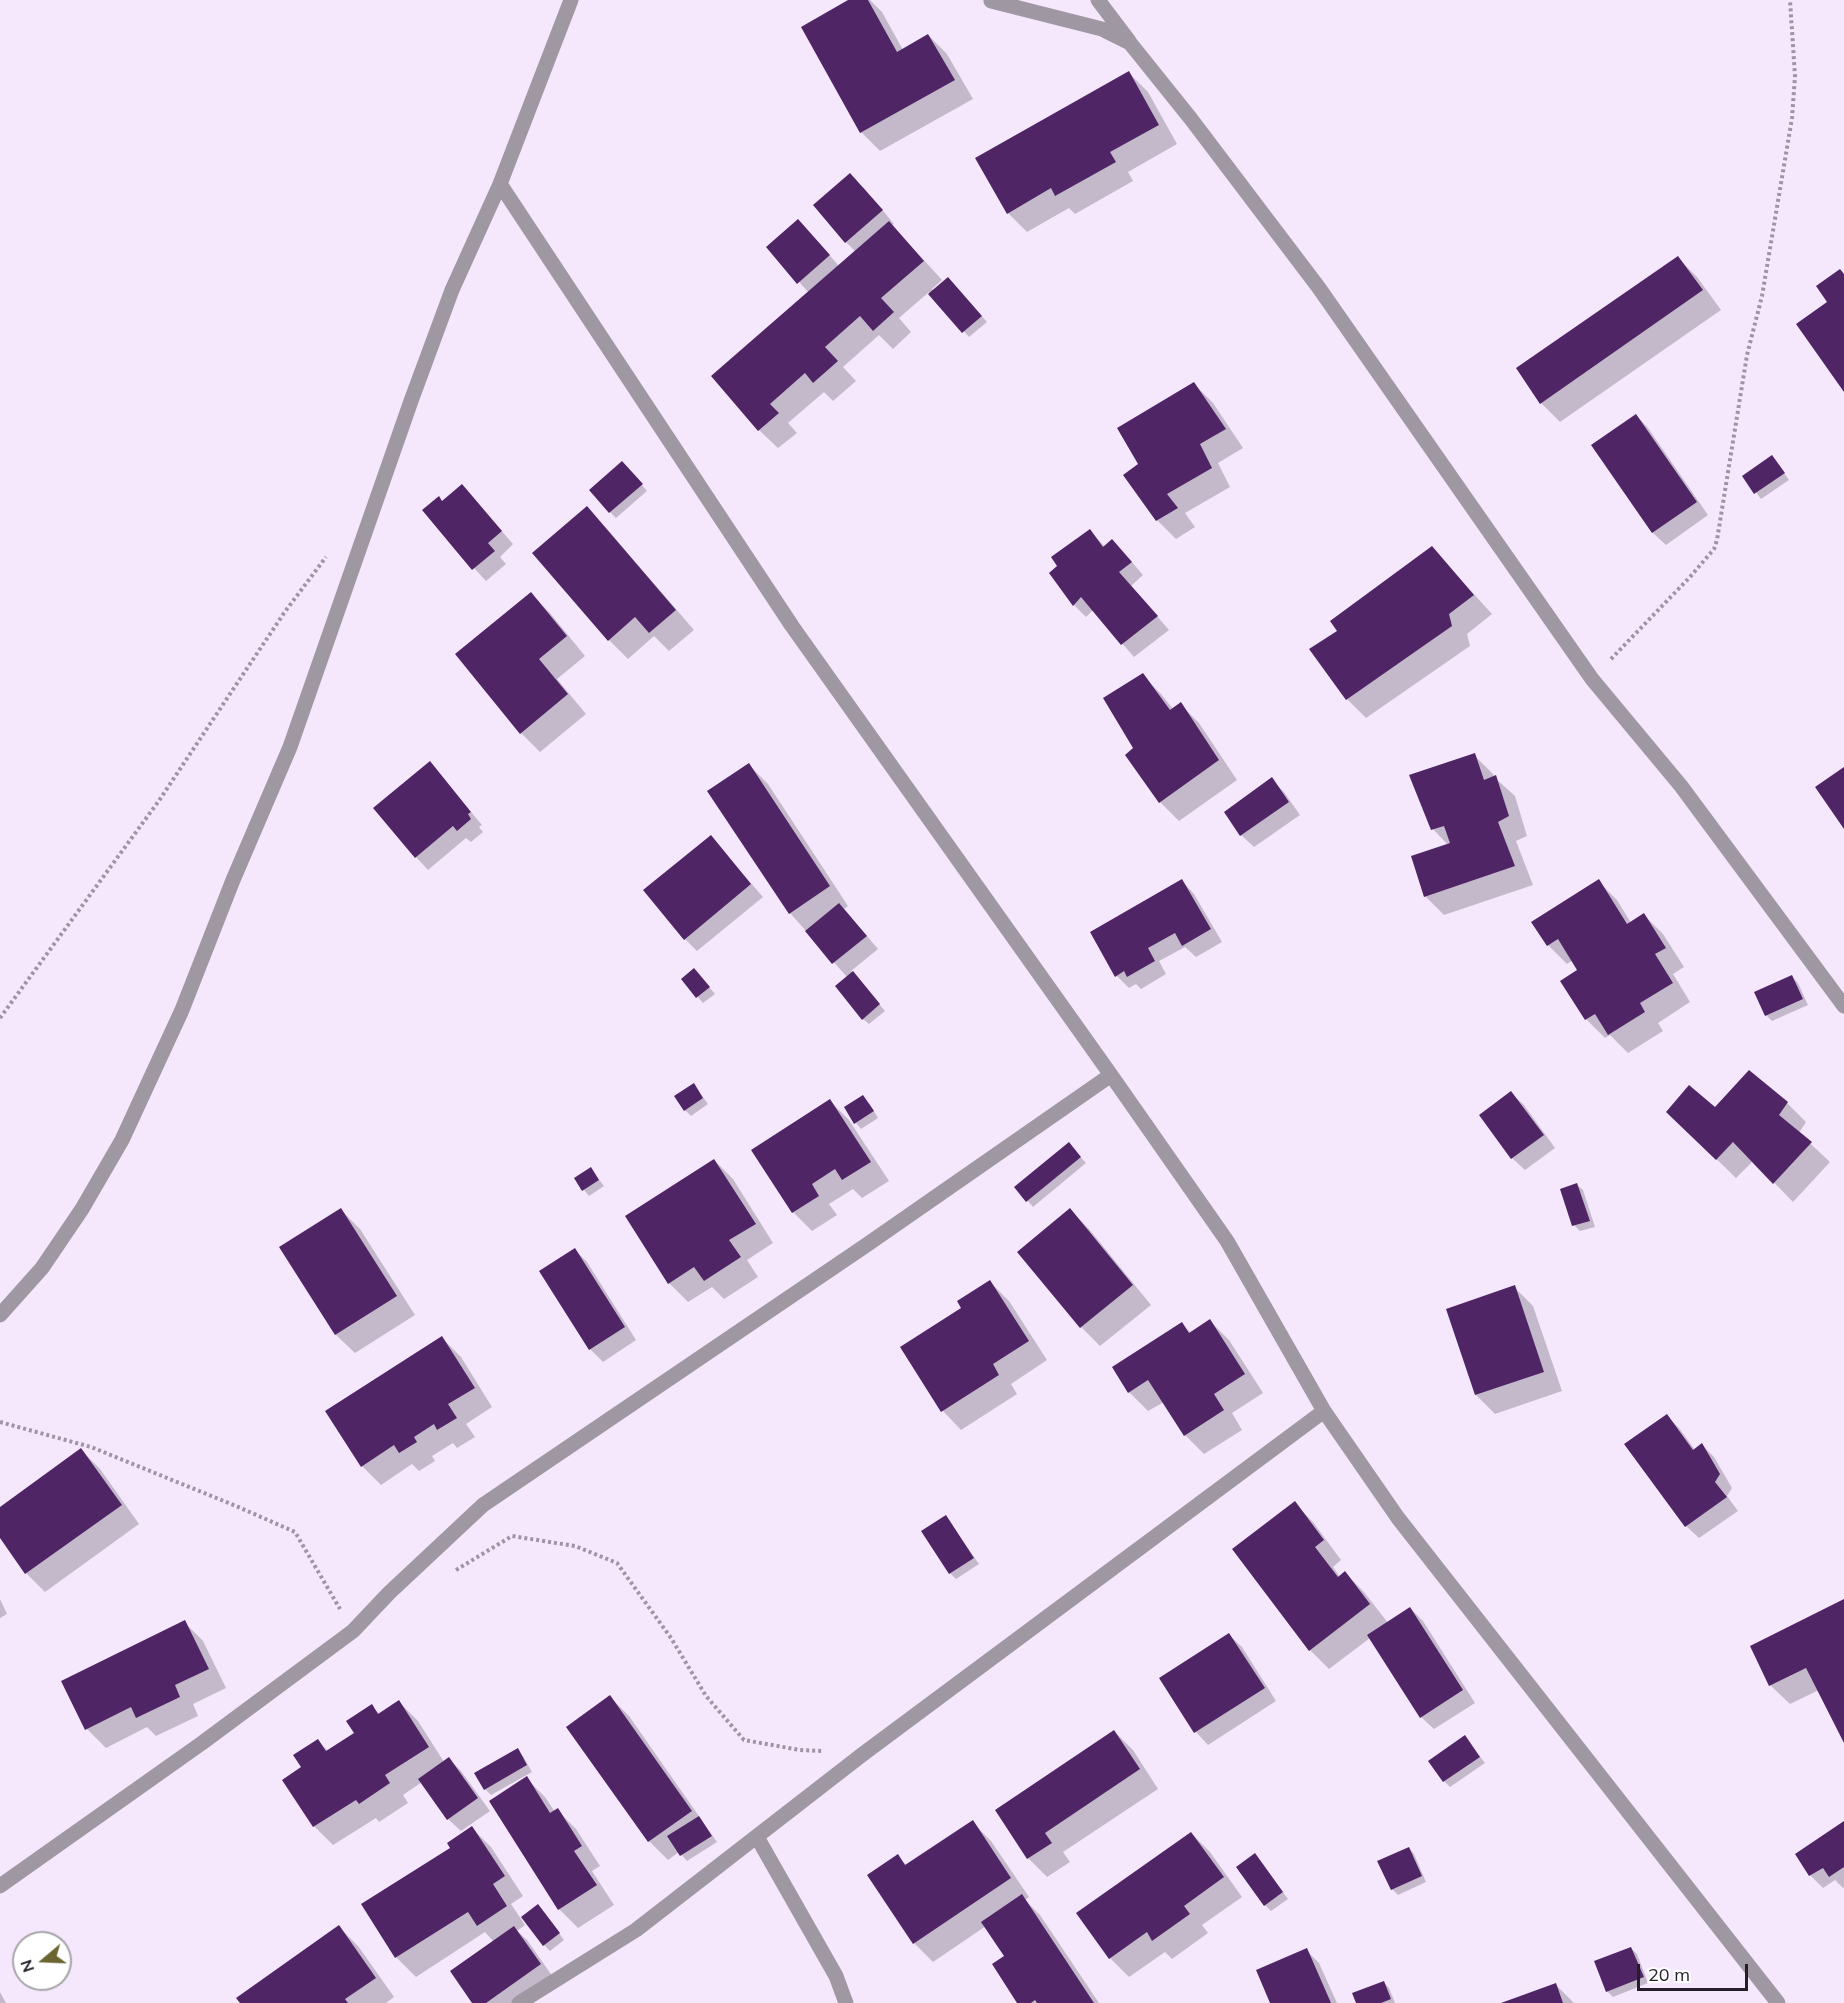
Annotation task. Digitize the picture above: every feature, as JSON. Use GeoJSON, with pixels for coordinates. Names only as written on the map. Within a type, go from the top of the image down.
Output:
{"type":"FeatureCollection","features":[{"type":"Feature","properties":{"kind":"street"},"geometry":{"type":"LineString","coordinates":[[0,1315],[42,1268],[82,1209],[122,1140],[182,1010],[290,747],[452,290],[500,184],[571,0]]}},
{"type":"Feature","properties":{"kind":"street"},"geometry":{"type":"LineString","coordinates":[[1098,0],[1319,288],[1592,679],[1681,786],[1844,1006]]}},
{"type":"Feature","properties":{"kind":"street"},"geometry":{"type":"LineString","coordinates":[[991,1],[1102,29],[1130,43]]}},
{"type":"Feature","properties":{"kind":"street"},"geometry":{"type":"LineString","coordinates":[[500,184],[792,626],[1227,1241],[1324,1411],[1398,1518],[1778,2003]]}},
{"type":"Feature","properties":{"kind":"street"},"geometry":{"type":"LineString","coordinates":[[0,1886],[202,1743],[353,1631],[388,1593],[483,1505],[865,1246],[1111,1074]]}},
{"type":"Feature","properties":{"kind":"street"},"geometry":{"type":"LineString","coordinates":[[519,2003],[636,1930],[863,1754],[1324,1411]]}},
{"type":"Feature","properties":{"kind":"street"},"geometry":{"type":"LineString","coordinates":[[757,1837],[836,1976],[846,2003]]}},
{"type":"Feature","properties":{"kind":"path"},"geometry":{"type":"LineString","coordinates":[[1592,679],[1690,577],[1714,549],[1717,540],[1747,355],[1762,296],[1792,118],[1795,76],[1790,0]]}},
{"type":"Feature","properties":{"kind":"path"},"geometry":{"type":"LineString","coordinates":[[0,1018],[159,802],[284,614],[330,552]]}},
{"type":"Feature","properties":{"kind":"building"},"geometry":{"type":"Polygon","coordinates":[[[848,0],[868,0],[897,52],[928,34],[955,80],[860,133],[801,27],[848,0]]]}},
{"type":"Feature","properties":{"kind":"building"},"geometry":{"type":"Polygon","coordinates":[[[1129,71],[1159,125],[1110,152],[1116,162],[1055,196],[1051,188],[1007,214],[975,158],[1129,71]]]}},
{"type":"Feature","properties":{"kind":"building"},"geometry":{"type":"Polygon","coordinates":[[[850,173],[883,210],[845,243],[813,205],[850,173]]]}},
{"type":"Feature","properties":{"kind":"building"},"geometry":{"type":"Polygon","coordinates":[[[798,219],[830,255],[797,284],[766,247],[798,219]]]}},
{"type":"Feature","properties":{"kind":"building"},"geometry":{"type":"Polygon","coordinates":[[[889,221],[924,261],[881,298],[894,312],[873,331],[860,316],[825,347],[838,361],[813,383],[805,373],[770,404],[779,413],[758,431],[711,376],[889,221]]]}},
{"type":"Feature","properties":{"kind":"building"},"geometry":{"type":"Polygon","coordinates":[[[1678,256],[1703,290],[1540,404],[1516,368],[1678,256]]]}},
{"type":"Feature","properties":{"kind":"building"},"geometry":{"type":"Polygon","coordinates":[[[1840,269],[1844,274],[1844,392],[1796,324],[1827,302],[1816,286],[1840,269]]]}},
{"type":"Feature","properties":{"kind":"building"},"geometry":{"type":"Polygon","coordinates":[[[948,277],[982,316],[962,333],[928,294],[948,277]]]}},
{"type":"Feature","properties":{"kind":"building"},"geometry":{"type":"Polygon","coordinates":[[[1194,382],[1226,429],[1200,444],[1212,468],[1167,494],[1178,508],[1156,521],[1123,475],[1138,464],[1117,428],[1194,382]]]}},
{"type":"Feature","properties":{"kind":"building"},"geometry":{"type":"Polygon","coordinates":[[[1636,414],[1697,502],[1652,533],[1591,445],[1636,414]]]}},
{"type":"Feature","properties":{"kind":"building"},"geometry":{"type":"Polygon","coordinates":[[[1772,455],[1785,473],[1754,494],[1742,476],[1772,455]]]}},
{"type":"Feature","properties":{"kind":"building"},"geometry":{"type":"Polygon","coordinates":[[[622,461],[643,484],[609,513],[589,490],[622,461]]]}},
{"type":"Feature","properties":{"kind":"building"},"geometry":{"type":"Polygon","coordinates":[[[462,484],[502,531],[488,543],[495,551],[472,570],[422,510],[439,496],[442,501],[462,484]]]}},
{"type":"Feature","properties":{"kind":"building"},"geometry":{"type":"Polygon","coordinates":[[[587,506],[676,610],[649,633],[635,617],[608,641],[532,553],[587,506]]]}},
{"type":"Feature","properties":{"kind":"building"},"geometry":{"type":"Polygon","coordinates":[[[1090,529],[1103,547],[1112,539],[1132,562],[1119,572],[1158,616],[1121,645],[1081,597],[1073,606],[1049,573],[1057,566],[1051,557],[1090,529]]]}},
{"type":"Feature","properties":{"kind":"building"},"geometry":{"type":"Polygon","coordinates":[[[1432,546],[1474,595],[1449,614],[1452,626],[1346,700],[1309,649],[1337,631],[1330,621],[1432,546]]]}},
{"type":"Feature","properties":{"kind":"building"},"geometry":{"type":"Polygon","coordinates":[[[531,592],[567,636],[539,659],[568,694],[520,734],[455,654],[531,592]]]}},
{"type":"Feature","properties":{"kind":"building"},"geometry":{"type":"Polygon","coordinates":[[[1143,673],[1170,710],[1181,702],[1219,760],[1159,803],[1125,755],[1133,748],[1103,698],[1143,673]]]}},
{"type":"Feature","properties":{"kind":"building"},"geometry":{"type":"Polygon","coordinates":[[[1475,753],[1484,780],[1496,775],[1509,816],[1498,822],[1515,866],[1424,897],[1411,856],[1450,843],[1444,826],[1431,830],[1409,775],[1475,753]]]}},
{"type":"Feature","properties":{"kind":"building"},"geometry":{"type":"Polygon","coordinates":[[[430,761],[471,812],[468,814],[471,819],[457,831],[453,826],[415,858],[373,808],[430,761]]]}},
{"type":"Feature","properties":{"kind":"building"},"geometry":{"type":"Polygon","coordinates":[[[749,763],[830,886],[789,914],[707,791],[749,763]]]}},
{"type":"Feature","properties":{"kind":"building"},"geometry":{"type":"Polygon","coordinates":[[[1844,767],[1844,829],[1815,787],[1844,767]]]}},
{"type":"Feature","properties":{"kind":"building"},"geometry":{"type":"Polygon","coordinates":[[[1272,777],[1289,802],[1240,836],[1224,812],[1272,777]]]}},
{"type":"Feature","properties":{"kind":"building"},"geometry":{"type":"Polygon","coordinates":[[[711,835],[751,884],[684,940],[643,890],[711,835]]]}},
{"type":"Feature","properties":{"kind":"building"},"geometry":{"type":"Polygon","coordinates":[[[1182,879],[1211,929],[1182,946],[1175,933],[1148,948],[1155,961],[1127,977],[1124,971],[1115,977],[1090,932],[1182,879]]]}},
{"type":"Feature","properties":{"kind":"building"},"geometry":{"type":"Polygon","coordinates":[[[1599,879],[1627,924],[1644,913],[1666,948],[1655,954],[1673,983],[1640,1003],[1645,1012],[1608,1035],[1595,1014],[1585,1020],[1560,981],[1577,970],[1558,939],[1547,946],[1531,922],[1599,879]]]}},
{"type":"Feature","properties":{"kind":"building"},"geometry":{"type":"Polygon","coordinates":[[[839,903],[867,936],[832,964],[805,931],[839,903]]]}},
{"type":"Feature","properties":{"kind":"building"},"geometry":{"type":"Polygon","coordinates":[[[694,968],[710,987],[696,998],[681,979],[694,968]]]}},
{"type":"Feature","properties":{"kind":"building"},"geometry":{"type":"Polygon","coordinates":[[[853,971],[880,1004],[862,1020],[835,986],[853,971]]]}},
{"type":"Feature","properties":{"kind":"building"},"geometry":{"type":"Polygon","coordinates":[[[1792,975],[1803,999],[1765,1016],[1754,992],[1792,975]]]}},
{"type":"Feature","properties":{"kind":"building"},"geometry":{"type":"Polygon","coordinates":[[[1749,1070],[1788,1102],[1779,1115],[1812,1142],[1773,1184],[1733,1142],[1716,1160],[1666,1112],[1689,1085],[1715,1107],[1749,1070]]]}},
{"type":"Feature","properties":{"kind":"building"},"geometry":{"type":"Polygon","coordinates":[[[694,1083],[703,1098],[684,1111],[674,1096],[694,1083]]]}},
{"type":"Feature","properties":{"kind":"building"},"geometry":{"type":"Polygon","coordinates":[[[1511,1091],[1544,1135],[1511,1159],[1479,1115],[1511,1091]]]}},
{"type":"Feature","properties":{"kind":"building"},"geometry":{"type":"Polygon","coordinates":[[[863,1095],[874,1111],[854,1124],[844,1107],[863,1095]]]}},
{"type":"Feature","properties":{"kind":"building"},"geometry":{"type":"Polygon","coordinates":[[[830,1099],[871,1162],[842,1180],[835,1169],[812,1184],[819,1196],[792,1213],[751,1150],[830,1099]]]}},
{"type":"Feature","properties":{"kind":"building"},"geometry":{"type":"Polygon","coordinates":[[[1069,1142],[1081,1157],[1026,1202],[1014,1187],[1069,1142]]]}},
{"type":"Feature","properties":{"kind":"building"},"geometry":{"type":"Polygon","coordinates":[[[714,1159],[756,1224],[729,1240],[741,1257],[704,1281],[694,1267],[668,1284],[625,1216],[714,1159]]]}},
{"type":"Feature","properties":{"kind":"building"},"geometry":{"type":"Polygon","coordinates":[[[591,1167],[599,1180],[582,1191],[574,1178],[591,1167]]]}},
{"type":"Feature","properties":{"kind":"building"},"geometry":{"type":"Polygon","coordinates":[[[1577,1183],[1590,1221],[1572,1226],[1560,1189],[1577,1183]]]}},
{"type":"Feature","properties":{"kind":"building"},"geometry":{"type":"Polygon","coordinates":[[[341,1208],[397,1296],[335,1335],[279,1247],[341,1208]]]}},
{"type":"Feature","properties":{"kind":"building"},"geometry":{"type":"Polygon","coordinates":[[[1070,1208],[1133,1285],[1080,1328],[1017,1252],[1070,1208]]]}},
{"type":"Feature","properties":{"kind":"building"},"geometry":{"type":"Polygon","coordinates":[[[575,1248],[625,1327],[589,1350],[539,1271],[575,1248]]]}},
{"type":"Feature","properties":{"kind":"building"},"geometry":{"type":"Polygon","coordinates":[[[990,1280],[1029,1341],[993,1364],[999,1375],[941,1412],[900,1347],[961,1308],[957,1301],[990,1280]]]}},
{"type":"Feature","properties":{"kind":"building"},"geometry":{"type":"Polygon","coordinates":[[[1515,1285],[1544,1372],[1475,1395],[1446,1309],[1515,1285]]]}},
{"type":"Feature","properties":{"kind":"building"},"geometry":{"type":"Polygon","coordinates":[[[1210,1319],[1245,1374],[1214,1394],[1224,1410],[1184,1436],[1148,1380],[1128,1393],[1112,1367],[1182,1322],[1189,1333],[1210,1319]]]}},
{"type":"Feature","properties":{"kind":"building"},"geometry":{"type":"Polygon","coordinates":[[[442,1336],[475,1388],[448,1404],[457,1418],[437,1430],[434,1424],[414,1437],[417,1442],[399,1453],[394,1445],[361,1467],[325,1411],[442,1336]]]}},
{"type":"Feature","properties":{"kind":"building"},"geometry":{"type":"Polygon","coordinates":[[[1667,1414],[1693,1450],[1702,1443],[1720,1474],[1715,1482],[1727,1497],[1685,1527],[1624,1444],[1667,1414]]]}},
{"type":"Feature","properties":{"kind":"building"},"geometry":{"type":"Polygon","coordinates":[[[81,1448],[122,1505],[25,1574],[0,1538],[0,1507],[81,1448]]]}},
{"type":"Feature","properties":{"kind":"building"},"geometry":{"type":"Polygon","coordinates":[[[1295,1501],[1324,1540],[1315,1547],[1338,1577],[1345,1571],[1370,1604],[1309,1651],[1232,1549],[1295,1501]]]}},
{"type":"Feature","properties":{"kind":"building"},"geometry":{"type":"Polygon","coordinates":[[[946,1515],[974,1558],[949,1574],[921,1531],[946,1515]]]}},
{"type":"Feature","properties":{"kind":"building"},"geometry":{"type":"Polygon","coordinates":[[[1844,1599],[1844,1743],[1806,1668],[1769,1686],[1750,1646],[1844,1599]]]}},
{"type":"Feature","properties":{"kind":"building"},"geometry":{"type":"Polygon","coordinates":[[[1410,1607],[1463,1690],[1420,1718],[1367,1635],[1410,1607]]]}},
{"type":"Feature","properties":{"kind":"building"},"geometry":{"type":"Polygon","coordinates":[[[185,1620],[209,1669],[175,1685],[180,1697],[136,1718],[131,1707],[85,1730],[61,1681],[185,1620]]]}},
{"type":"Feature","properties":{"kind":"building"},"geometry":{"type":"Polygon","coordinates":[[[1229,1633],[1265,1688],[1194,1733],[1159,1678],[1229,1633]]]}},
{"type":"Feature","properties":{"kind":"building"},"geometry":{"type":"Polygon","coordinates":[[[610,1695],[692,1811],[648,1842],[566,1727],[610,1695]]]}},
{"type":"Feature","properties":{"kind":"building"},"geometry":{"type":"Polygon","coordinates":[[[399,1700],[429,1747],[385,1775],[390,1783],[359,1804],[356,1800],[313,1827],[282,1780],[301,1767],[293,1755],[318,1739],[326,1751],[354,1733],[346,1721],[372,1704],[378,1714],[399,1700]]]}},
{"type":"Feature","properties":{"kind":"building"},"geometry":{"type":"Polygon","coordinates":[[[1114,1730],[1140,1769],[1045,1833],[1052,1843],[1027,1859],[995,1810],[1114,1730]]]}},
{"type":"Feature","properties":{"kind":"building"},"geometry":{"type":"Polygon","coordinates":[[[1465,1735],[1480,1757],[1443,1782],[1428,1761],[1465,1735]]]}},
{"type":"Feature","properties":{"kind":"building"},"geometry":{"type":"Polygon","coordinates":[[[518,1748],[527,1765],[484,1790],[474,1773],[518,1748]]]}},
{"type":"Feature","properties":{"kind":"building"},"geometry":{"type":"Polygon","coordinates":[[[449,1757],[478,1798],[447,1820],[418,1779],[449,1757]]]}},
{"type":"Feature","properties":{"kind":"building"},"geometry":{"type":"Polygon","coordinates":[[[527,1776],[550,1813],[558,1808],[582,1846],[574,1851],[597,1885],[558,1910],[489,1801],[527,1776]]]}},
{"type":"Feature","properties":{"kind":"building"},"geometry":{"type":"Polygon","coordinates":[[[699,1816],[712,1836],[680,1856],[667,1836],[699,1816]]]}},
{"type":"Feature","properties":{"kind":"building"},"geometry":{"type":"Polygon","coordinates":[[[973,1820],[1011,1878],[913,1944],[867,1875],[898,1854],[905,1865],[973,1820]]]}},
{"type":"Feature","properties":{"kind":"building"},"geometry":{"type":"Polygon","coordinates":[[[1844,1821],[1844,1867],[1829,1877],[1823,1868],[1809,1876],[1795,1854],[1844,1821]]]}},
{"type":"Feature","properties":{"kind":"building"},"geometry":{"type":"Polygon","coordinates":[[[472,1826],[505,1876],[493,1884],[507,1906],[477,1926],[468,1912],[395,1958],[361,1904],[450,1848],[447,1843],[472,1826]]]}},
{"type":"Feature","properties":{"kind":"building"},"geometry":{"type":"Polygon","coordinates":[[[1191,1832],[1224,1877],[1184,1906],[1190,1914],[1152,1941],[1147,1932],[1109,1959],[1076,1913],[1191,1832]]]}},
{"type":"Feature","properties":{"kind":"building"},"geometry":{"type":"Polygon","coordinates":[[[1409,1847],[1422,1876],[1391,1890],[1377,1861],[1409,1847]]]}},
{"type":"Feature","properties":{"kind":"building"},"geometry":{"type":"Polygon","coordinates":[[[1255,1853],[1283,1892],[1264,1906],[1236,1867],[1255,1853]]]}},
{"type":"Feature","properties":{"kind":"building"},"geometry":{"type":"Polygon","coordinates":[[[1022,1894],[1094,2003],[1037,2003],[1035,2000],[1031,2003],[1017,2003],[992,1964],[1004,1956],[981,1922],[1022,1894]]]}},
{"type":"Feature","properties":{"kind":"building"},"geometry":{"type":"Polygon","coordinates":[[[538,1904],[560,1933],[543,1946],[521,1917],[538,1904]]]}},
{"type":"Feature","properties":{"kind":"building"},"geometry":{"type":"Polygon","coordinates":[[[339,1925],[376,1978],[345,1999],[348,2003],[240,2003],[236,1998],[339,1925]]]}},
{"type":"Feature","properties":{"kind":"building"},"geometry":{"type":"Polygon","coordinates":[[[514,1926],[541,1964],[486,2003],[472,2003],[450,1971],[514,1926]]]}},
{"type":"Feature","properties":{"kind":"building"},"geometry":{"type":"Polygon","coordinates":[[[1631,1947],[1644,1977],[1606,1992],[1594,1961],[1631,1947]]]}},
{"type":"Feature","properties":{"kind":"building"},"geometry":{"type":"Polygon","coordinates":[[[1307,1948],[1331,2003],[1270,2003],[1256,1970],[1307,1948]]]}},
{"type":"Feature","properties":{"kind":"building"},"geometry":{"type":"Polygon","coordinates":[[[1384,1981],[1391,1999],[1381,2003],[1356,2003],[1352,1993],[1384,1981]]]}},
{"type":"Feature","properties":{"kind":"building"},"geometry":{"type":"Polygon","coordinates":[[[1556,1983],[1563,2003],[1501,2003],[1556,1983]]]}}]}
